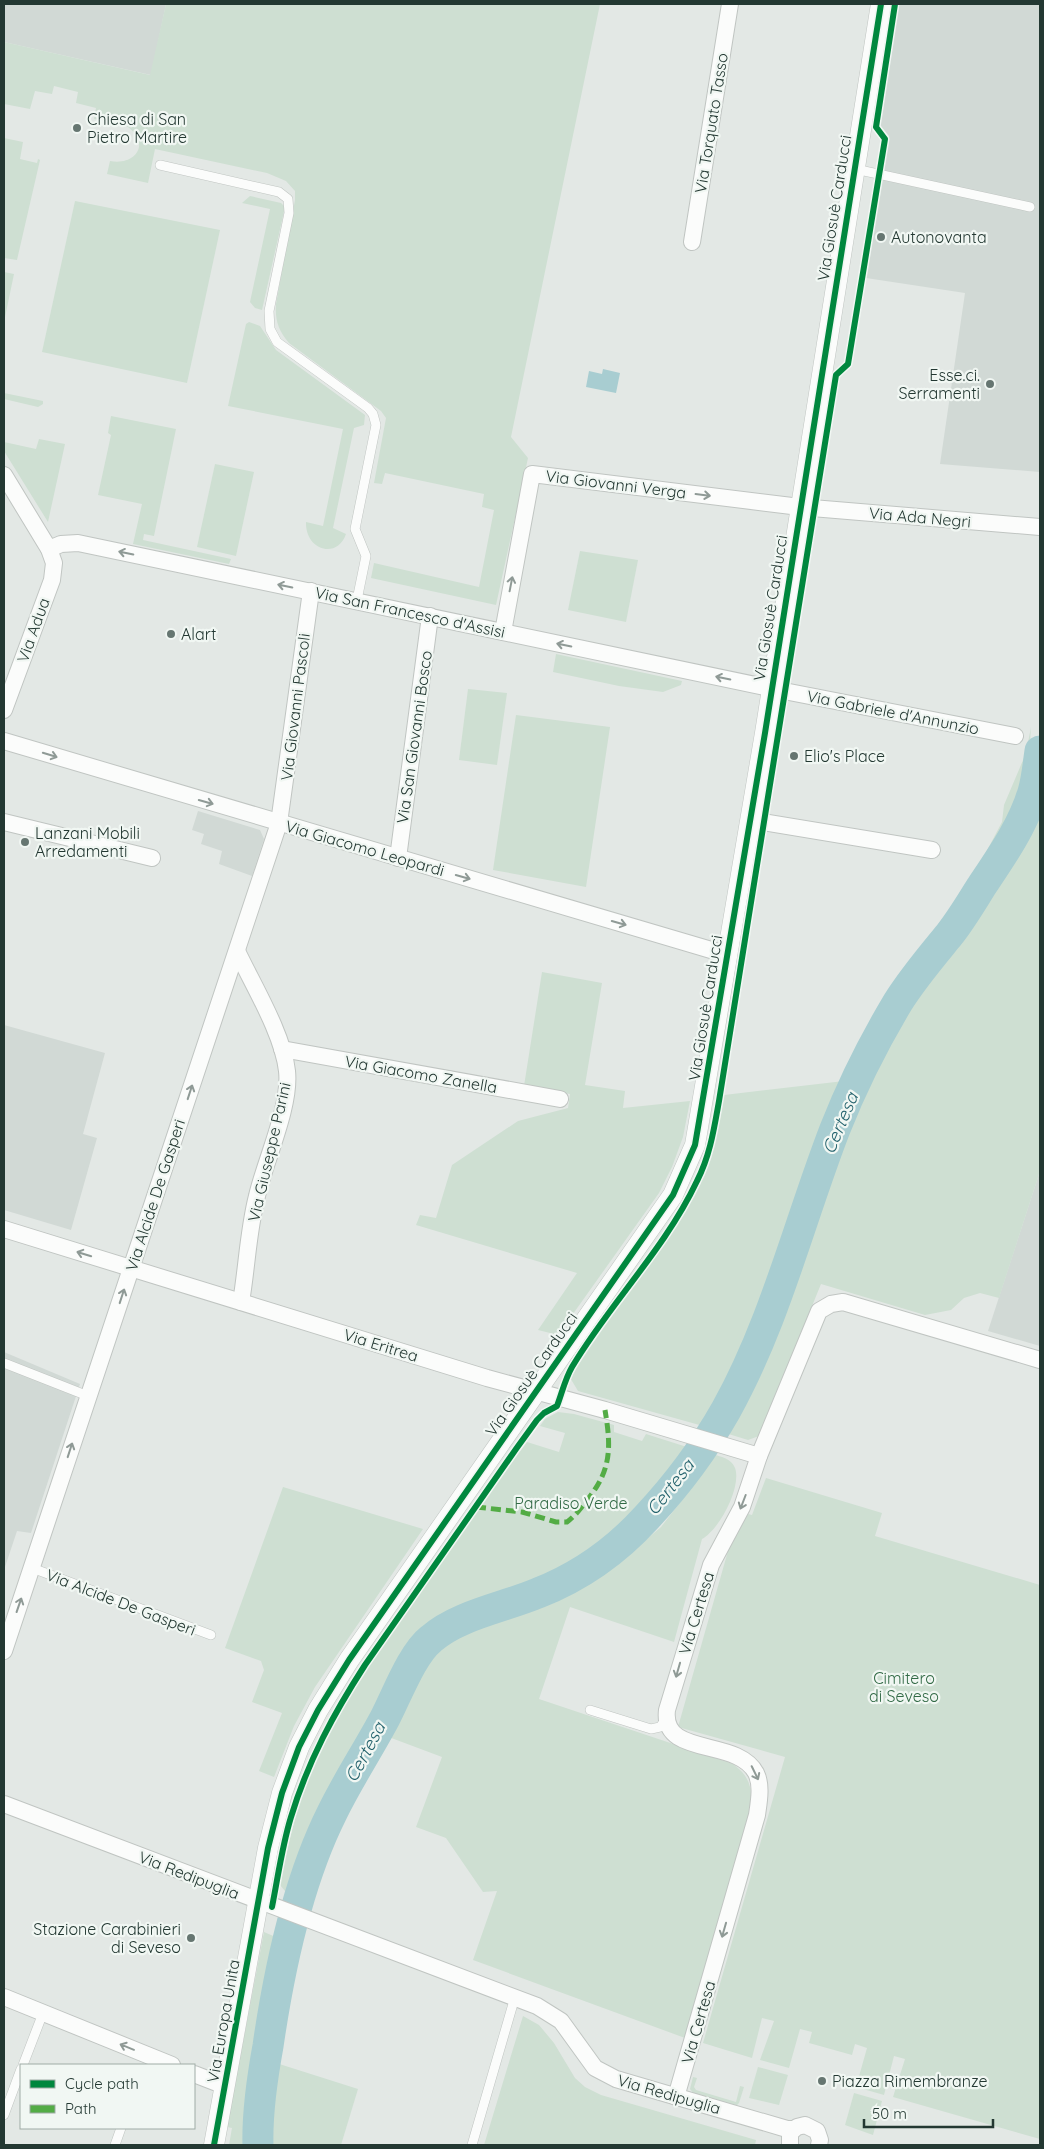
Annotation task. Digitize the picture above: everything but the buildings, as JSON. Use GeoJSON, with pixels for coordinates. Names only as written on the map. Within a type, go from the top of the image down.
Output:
{"type":"FeatureCollection","features":[{"type":"Feature","properties":{"kind":"street","name":"Via Torquato Tasso"},"geometry":{"type":"LineString","coordinates":[[692,242],[730,4]]}},
{"type":"Feature","properties":{"kind":"street","name":"Via Giosuè Carducci"},"geometry":{"type":"LineString","coordinates":[[259,1902],[273,1824],[282,1793],[299,1747],[318,1710],[349,1660],[663,1209],[686,1168],[695,1145],[728,955],[881,4]]}},
{"type":"Feature","properties":{"kind":"street","name":"Via Giovanni Verga"},"geometry":{"type":"LineString","coordinates":[[503,632],[532,474],[800,507]]}},
{"type":"Feature","properties":{"kind":"street"},"geometry":{"type":"LineString","coordinates":[[4,475],[49,549]]}},
{"type":"Feature","properties":{"kind":"street","name":"Via Ada Negri"},"geometry":{"type":"LineString","coordinates":[[800,507],[1040,527]]}},
{"type":"Feature","properties":{"kind":"street","name":"Via San Francesco d'Assisi"},"geometry":{"type":"LineString","coordinates":[[49,549],[61,544],[78,543],[771,688]]}},
{"type":"Feature","properties":{"kind":"street","name":"Via Adua"},"geometry":{"type":"LineString","coordinates":[[4,710],[52,580],[54,563],[49,549]]}},
{"type":"Feature","properties":{"kind":"street","name":"Via Giovanni Pascoli"},"geometry":{"type":"LineString","coordinates":[[279,823],[311,591]]}},
{"type":"Feature","properties":{"kind":"street","name":"Via San Giovanni Bosco"},"geometry":{"type":"LineString","coordinates":[[398,858],[430,616]]}},
{"type":"Feature","properties":{"kind":"street","name":"Via Gabriele d'Annunzio"},"geometry":{"type":"LineString","coordinates":[[771,688],[1015,736]]}},
{"type":"Feature","properties":{"kind":"street","name":"Via Giacomo Leopardi"},"geometry":{"type":"LineString","coordinates":[[4,741],[728,955]]}},
{"type":"Feature","properties":{"kind":"street"},"geometry":{"type":"LineString","coordinates":[[750,820],[932,850]]}},
{"type":"Feature","properties":{"kind":"street"},"geometry":{"type":"LineString","coordinates":[[4,822],[152,858]]}},
{"type":"Feature","properties":{"kind":"street","name":"Via Alcide De Gasperi"},"geometry":{"type":"LineString","coordinates":[[4,1651],[279,823]]}},
{"type":"Feature","properties":{"kind":"street","name":"Via Giuseppe Parini"},"geometry":{"type":"LineString","coordinates":[[237,951],[282,1049],[287,1072],[287,1085],[276,1132],[257,1195],[241,1302]]}},
{"type":"Feature","properties":{"kind":"street","name":"Via Giacomo Zanella"},"geometry":{"type":"LineString","coordinates":[[282,1049],[560,1099]]}},
{"type":"Feature","properties":{"kind":"street","name":"Via Eritrea"},"geometry":{"type":"LineString","coordinates":[[4,1229],[487,1378],[759,1456]]}},
{"type":"Feature","properties":{"kind":"street","name":"Via Certesa"},"geometry":{"type":"LineString","coordinates":[[676,2097],[757,1815],[759,1791],[756,1774],[744,1759],[680,1739],[669,1730],[666,1719],[672,1690],[711,1564],[742,1507],[759,1456],[819,1311],[831,1304],[843,1302],[1040,1360]]}},
{"type":"Feature","properties":{"kind":"street","name":"Via Redipuglia"},"geometry":{"type":"LineString","coordinates":[[4,1804],[545,2010],[561,2021],[595,2068],[616,2080],[787,2129],[792,2137],[801,2125],[809,2125],[817,2131],[824,2143]]}},
{"type":"Feature","properties":{"kind":"street","name":"Via Europa Unita"},"geometry":{"type":"LineString","coordinates":[[214,2145],[259,1902]]}},
{"type":"Feature","properties":{"kind":"street"},"geometry":{"type":"LineString","coordinates":[[4,1997],[146,2060],[167,2064]]}},
{"type":"Feature","properties":{"kind":"street"},"geometry":{"type":"LineString","coordinates":[[195,2074],[225,2086]]}},
{"type":"Feature","properties":{"kind":"lane"},"geometry":{"type":"LineString","coordinates":[[160,165],[279,192],[288,198],[289,212],[269,311],[270,329],[277,342],[368,408],[373,414],[376,425],[355,529],[366,556],[357,600]]}},
{"type":"Feature","properties":{"kind":"lane"},"geometry":{"type":"LineString","coordinates":[[854,169],[1030,207]]}},
{"type":"Feature","properties":{"kind":"lane"},"geometry":{"type":"LineString","coordinates":[[4,1363],[88,1396]]}},
{"type":"Feature","properties":{"kind":"lane","name":"Via Alcide De Gasperi"},"geometry":{"type":"LineString","coordinates":[[32,1568],[211,1635]]}},
{"type":"Feature","properties":{"kind":"lane"},"geometry":{"type":"LineString","coordinates":[[590,1710],[652,1729],[660,1727],[666,1719]]}},
{"type":"Feature","properties":{"kind":"lane"},"geometry":{"type":"LineString","coordinates":[[472,2145],[515,1997]]}},
{"type":"Feature","properties":{"kind":"lane"},"geometry":{"type":"LineString","coordinates":[[23,2064],[42,2013]]}},
{"type":"Feature","properties":{"kind":"lane"},"geometry":{"type":"LineString","coordinates":[[4,2115],[20,2072]]}},
{"type":"Feature","properties":{"kind":"lane"},"geometry":{"type":"LineString","coordinates":[[115,2145],[121,2129]]}},
{"type":"Feature","properties":{"kind":"shaded area"},"geometry":{"type":"Polygon","coordinates":[[[4,4],[166,4],[151,75],[4,42],[4,4]]]}},
{"type":"Feature","properties":{"kind":"shaded area"},"geometry":{"type":"Polygon","coordinates":[[[899,4],[1040,4],[1040,472],[940,464],[965,293],[866,278],[889,136],[880,125],[899,4]]]}},
{"type":"Feature","properties":{"kind":"shaded area"},"geometry":{"type":"Polygon","coordinates":[[[198,811],[260,830],[264,839],[252,876],[219,864],[222,851],[201,844],[204,834],[192,830],[198,811]]]}},
{"type":"Feature","properties":{"kind":"shaded area"},"geometry":{"type":"Polygon","coordinates":[[[4,1025],[105,1053],[83,1134],[97,1138],[71,1230],[4,1210],[4,1025]]]}},
{"type":"Feature","properties":{"kind":"shaded area"},"geometry":{"type":"Polygon","coordinates":[[[1040,1171],[1040,1346],[988,1331],[1040,1171]]]}},
{"type":"Feature","properties":{"kind":"shaded area"},"geometry":{"type":"Polygon","coordinates":[[[4,1352],[80,1384],[31,1533],[17,1531],[4,1570],[4,1352]]]}},
{"type":"Feature","properties":{"kind":"green space"},"geometry":{"type":"Polygon","coordinates":[[[166,4],[600,4],[511,437],[528,458],[496,605],[371,578],[374,563],[479,587],[494,510],[482,507],[484,494],[385,473],[382,484],[374,483],[386,418],[381,411],[289,343],[278,325],[276,304],[295,200],[295,191],[286,181],[267,173],[155,149],[148,183],[107,174],[110,161],[119,162],[133,157],[139,147],[138,140],[135,134],[125,125],[94,119],[96,108],[76,103],[78,92],[54,86],[52,94],[35,91],[30,109],[4,104],[4,42],[150,75],[166,4]]]}},
{"type":"Feature","properties":{"kind":"green space"},"geometry":{"type":"Polygon","coordinates":[[[4,138],[23,142],[20,159],[37,163],[38,159],[40,160],[17,260],[4,258],[4,138]]]}},
{"type":"Feature","properties":{"kind":"green space"},"geometry":{"type":"Polygon","coordinates":[[[250,196],[281,203],[285,207],[262,310],[255,308],[250,302],[270,209],[242,203],[250,196]]]}},
{"type":"Feature","properties":{"kind":"green space"},"geometry":{"type":"Polygon","coordinates":[[[75,201],[220,230],[187,383],[42,352],[75,201]]]}},
{"type":"Feature","properties":{"kind":"green space"},"geometry":{"type":"Polygon","coordinates":[[[4,272],[14,274],[4,322],[4,272]]]}},
{"type":"Feature","properties":{"kind":"green space"},"geometry":{"type":"Polygon","coordinates":[[[249,322],[260,326],[276,350],[365,415],[364,425],[354,428],[333,528],[346,534],[342,542],[336,547],[329,549],[316,545],[307,532],[306,522],[323,526],[343,429],[228,406],[246,324],[249,322]]]}},
{"type":"Feature","properties":{"kind":"green space"},"geometry":{"type":"Polygon","coordinates":[[[4,393],[43,401],[43,404],[38,407],[4,399],[4,393]]]}},
{"type":"Feature","properties":{"kind":"green space"},"geometry":{"type":"Polygon","coordinates":[[[111,416],[176,429],[154,536],[144,534],[143,540],[231,559],[229,564],[133,544],[142,504],[98,495],[111,435],[108,433],[111,416]]]}},
{"type":"Feature","properties":{"kind":"green space"},"geometry":{"type":"Polygon","coordinates":[[[39,439],[65,444],[48,522],[4,451],[4,442],[36,449],[39,439]]]}},
{"type":"Feature","properties":{"kind":"green space"},"geometry":{"type":"Polygon","coordinates":[[[215,464],[254,472],[236,556],[197,547],[215,464]]]}},
{"type":"Feature","properties":{"kind":"green space"},"geometry":{"type":"Polygon","coordinates":[[[580,551],[638,560],[626,622],[568,610],[580,551]]]}},
{"type":"Feature","properties":{"kind":"green space"},"geometry":{"type":"Polygon","coordinates":[[[556,654],[682,681],[681,685],[663,692],[619,686],[553,672],[556,654]]]}},
{"type":"Feature","properties":{"kind":"green space"},"geometry":{"type":"Polygon","coordinates":[[[468,689],[507,693],[497,765],[459,760],[468,689]]]}},
{"type":"Feature","properties":{"kind":"green space"},"geometry":{"type":"Polygon","coordinates":[[[516,715],[610,727],[586,887],[493,870],[516,715]]]}},
{"type":"Feature","properties":{"kind":"green space"},"geometry":{"type":"Polygon","coordinates":[[[1031,727],[1028,776],[1021,804],[1010,826],[983,858],[1002,822],[1004,805],[1026,753],[1031,727]]]}},
{"type":"Feature","properties":{"kind":"green space"},"geometry":{"type":"Polygon","coordinates":[[[1040,809],[1040,1171],[999,1298],[980,1293],[964,1298],[951,1310],[925,1315],[821,1284],[759,1436],[748,1440],[722,1432],[741,1401],[769,1335],[868,1074],[892,1027],[927,973],[951,949],[988,899],[1020,847],[1040,809]]]}},
{"type":"Feature","properties":{"kind":"green space"},"geometry":{"type":"Polygon","coordinates":[[[542,972],[602,983],[585,1085],[625,1091],[623,1108],[690,1101],[683,1137],[672,1167],[659,1193],[558,1335],[538,1330],[577,1273],[416,1225],[420,1215],[436,1218],[452,1165],[518,1121],[568,1108],[570,1094],[524,1086],[542,972]]]}},
{"type":"Feature","properties":{"kind":"green space"},"geometry":{"type":"Polygon","coordinates":[[[844,1081],[746,1343],[726,1385],[703,1426],[578,1391],[569,1376],[686,1210],[701,1182],[715,1141],[724,1095],[844,1081]]]}},
{"type":"Feature","properties":{"kind":"green space","name":"Paradiso Verde"},"geometry":{"type":"Polygon","coordinates":[[[558,1412],[574,1414],[614,1425],[614,1432],[642,1441],[646,1434],[687,1447],[653,1494],[612,1537],[580,1559],[535,1582],[461,1610],[432,1627],[418,1639],[406,1655],[347,1770],[332,1792],[320,1817],[312,1837],[296,1895],[285,1891],[280,1885],[296,1814],[307,1780],[340,1709],[375,1655],[527,1442],[559,1452],[565,1433],[540,1426],[545,1419],[558,1412]]]}},
{"type":"Feature","properties":{"kind":"green space"},"geometry":{"type":"Polygon","coordinates":[[[708,1453],[723,1457],[733,1464],[736,1476],[735,1486],[722,1518],[709,1534],[702,1539],[674,1642],[570,1607],[539,1699],[733,1764],[749,1783],[751,1797],[747,1821],[685,2038],[473,1960],[497,1891],[483,1892],[446,1838],[416,1827],[442,1757],[386,1736],[424,1661],[436,1645],[456,1633],[565,1594],[585,1585],[616,1565],[661,1527],[696,1482],[708,1453]]]}},
{"type":"Feature","properties":{"kind":"green space","name":"Cimitero di Seveso"},"geometry":{"type":"Polygon","coordinates":[[[766,1478],[882,1513],[875,1536],[1040,1585],[1040,2139],[893,2097],[905,2059],[894,2056],[884,2095],[856,2087],[867,2048],[855,2044],[852,2055],[809,2043],[812,2032],[800,2029],[789,2068],[760,2060],[774,2021],[762,2018],[752,2058],[703,2043],[785,1757],[678,1727],[728,1551],[748,1514],[752,1515],[766,1478]]]}},
{"type":"Feature","properties":{"kind":"green space"},"geometry":{"type":"Polygon","coordinates":[[[283,1487],[423,1529],[315,1687],[294,1726],[274,1777],[259,1771],[282,1713],[252,1702],[264,1670],[261,1661],[225,1648],[283,1487]]]}},
{"type":"Feature","properties":{"kind":"green space"},"geometry":{"type":"Polygon","coordinates":[[[264,1932],[278,1938],[262,2015],[254,2067],[250,2119],[251,2145],[229,2145],[232,2128],[227,2127],[264,1932]]]}},
{"type":"Feature","properties":{"kind":"green space"},"geometry":{"type":"Polygon","coordinates":[[[523,2016],[539,2025],[554,2043],[575,2078],[585,2087],[601,2095],[756,2140],[755,2145],[484,2145],[523,2016]]]}},
{"type":"Feature","properties":{"kind":"green space"},"geometry":{"type":"Polygon","coordinates":[[[273,2062],[358,2089],[341,2145],[264,2145],[265,2111],[273,2062]]]}},
{"type":"Feature","properties":{"kind":"green space"},"geometry":{"type":"Polygon","coordinates":[[[758,2067],[788,2075],[779,2105],[749,2098],[758,2067]]]}},
{"type":"Feature","properties":{"kind":"green space"},"geometry":{"type":"Polygon","coordinates":[[[693,2077],[697,2078],[694,2087],[696,2090],[736,2102],[740,2086],[744,2087],[739,2103],[736,2106],[695,2095],[690,2089],[693,2077]]]}},
{"type":"Feature","properties":{"kind":"green space"},"geometry":{"type":"Polygon","coordinates":[[[854,2093],[882,2101],[873,2135],[845,2125],[854,2093]]]}},
{"type":"Feature","properties":{"kind":"water"},"geometry":{"type":"Polygon","coordinates":[[[603,369],[620,373],[616,393],[586,387],[589,371],[602,374],[603,369]]]}},
{"type":"Feature","properties":{"kind":"waterway","name":"Certesa"},"geometry":{"type":"LineString","coordinates":[[258,2145],[260,2096],[278,1987],[291,1926],[309,1867],[332,1813],[385,1718],[417,1654],[431,1639],[454,1624],[482,1612],[525,1598],[583,1571],[623,1541],[647,1517],[690,1466],[726,1410],[759,1342],[835,1129],[864,1064],[898,1002],[958,923],[1011,841],[1029,805],[1040,751]]}},
{"type":"Feature","properties":{"kind":"marked path"},"geometry":{"type":"LineString","coordinates":[[476,1507],[522,1512],[556,1522],[567,1522],[579,1511],[596,1488],[606,1467],[609,1446],[605,1410]]}},
{"type":"Feature","properties":{"kind":"cycle path"},"geometry":{"type":"LineString","coordinates":[[214,2145],[268,1848],[282,1793],[299,1747],[318,1710],[349,1660],[673,1195],[695,1145],[765,733],[881,4]]}},
{"type":"Feature","properties":{"kind":"cycle path"},"geometry":{"type":"LineString","coordinates":[[272,1907],[285,1839],[298,1796],[305,1776],[343,1701],[365,1665],[537,1420],[544,1413],[557,1406],[565,1381],[572,1367],[603,1320],[669,1230],[684,1206],[705,1162],[719,1101],[836,375],[848,364],[885,139],[876,127],[895,4]]}},
{"type":"Feature","properties":{"kind":"place","name":"Chiesa di San Pietro Martire"},"geometry":{"type":"Point","coordinates":[77,128]}},
{"type":"Feature","properties":{"kind":"place","name":"Autonovanta"},"geometry":{"type":"Point","coordinates":[881,237]}},
{"type":"Feature","properties":{"kind":"place","name":"Esse.ci. Serramenti"},"geometry":{"type":"Point","coordinates":[990,384]}},
{"type":"Feature","properties":{"kind":"place","name":"Alart"},"geometry":{"type":"Point","coordinates":[171,634]}},
{"type":"Feature","properties":{"kind":"place","name":"Elio's Place"},"geometry":{"type":"Point","coordinates":[794,756]}},
{"type":"Feature","properties":{"kind":"place","name":"Lanzani Mobili Arredamenti"},"geometry":{"type":"Point","coordinates":[25,842]}},
{"type":"Feature","properties":{"kind":"place","name":"Stazione Carabinieri di Seveso"},"geometry":{"type":"Point","coordinates":[191,1938]}},
{"type":"Feature","properties":{"kind":"place","name":"Piazza Rimembranze"},"geometry":{"type":"Point","coordinates":[822,2081]}}]}
